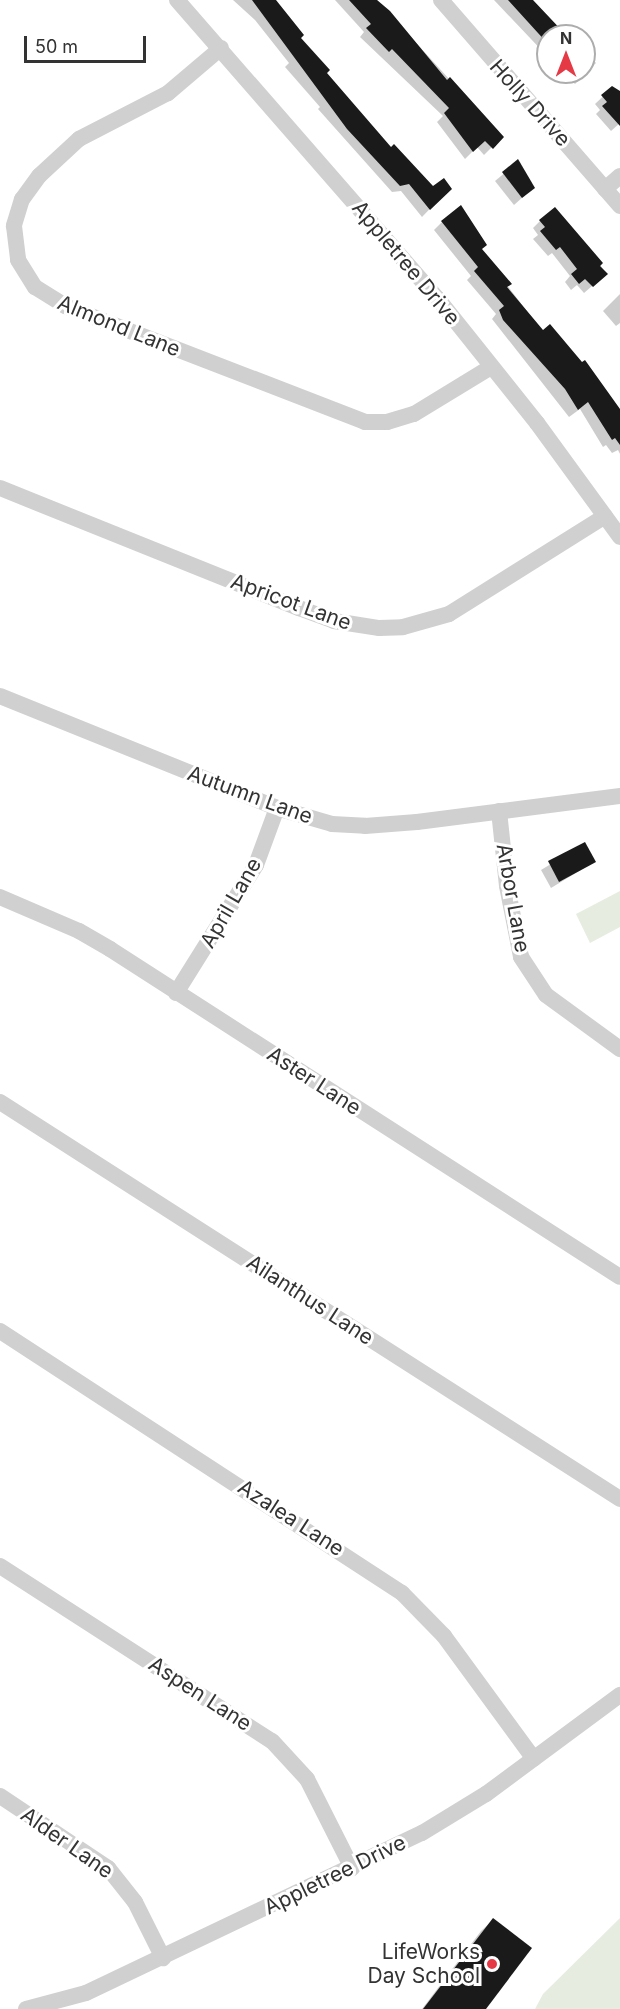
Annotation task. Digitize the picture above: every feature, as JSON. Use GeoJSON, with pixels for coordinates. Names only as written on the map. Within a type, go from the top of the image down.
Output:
{"type":"FeatureCollection","features":[{"type":"Feature","properties":{"kind":"street","name":"Appletree Drive"},"geometry":{"type":"LineString","coordinates":[[177,0],[399,253],[492,367],[620,537]]}},
{"type":"Feature","properties":{"kind":"street","name":"Holly Drive"},"geometry":{"type":"LineString","coordinates":[[441,0],[620,206]]}},
{"type":"Feature","properties":{"kind":"street","name":"Almond Lane"},"geometry":{"type":"LineString","coordinates":[[221,48],[168,93],[79,139],[39,176],[22,199],[14,226],[18,260],[35,287],[64,306],[365,422],[387,422],[414,414],[492,367]]}},
{"type":"Feature","properties":{"kind":"street"},"geometry":{"type":"LineString","coordinates":[[605,189],[620,176]]}},
{"type":"Feature","properties":{"kind":"street","name":"Apricot Lane"},"geometry":{"type":"LineString","coordinates":[[0,488],[334,621],[379,628],[413,625],[449,614],[605,516]]}},
{"type":"Feature","properties":{"kind":"street","name":"Autumn Lane"},"geometry":{"type":"LineString","coordinates":[[0,696],[277,808],[332,824],[365,826],[620,796]]}},
{"type":"Feature","properties":{"kind":"street","name":"April Lane"},"geometry":{"type":"LineString","coordinates":[[176,993],[256,865],[277,808]]}},
{"type":"Feature","properties":{"kind":"street","name":"Arbor Lane"},"geometry":{"type":"LineString","coordinates":[[499,811],[507,886],[521,957],[546,995],[620,1049]]}},
{"type":"Feature","properties":{"kind":"street","name":"Aster Lane"},"geometry":{"type":"LineString","coordinates":[[0,897],[79,931],[620,1277]]}},
{"type":"Feature","properties":{"kind":"street","name":"Ailanthus Lane"},"geometry":{"type":"LineString","coordinates":[[0,1102],[620,1499]]}},
{"type":"Feature","properties":{"kind":"street","name":"Azalea Lane"},"geometry":{"type":"LineString","coordinates":[[0,1331],[402,1593],[444,1636],[534,1759]]}},
{"type":"Feature","properties":{"kind":"street","name":"Aspen Lane"},"geometry":{"type":"LineString","coordinates":[[0,1566],[272,1741],[307,1779],[351,1868]]}},
{"type":"Feature","properties":{"kind":"street","name":"Appletree Drive"},"geometry":{"type":"LineString","coordinates":[[26,2009],[44,2008],[86,1993],[422,1833],[534,1759],[620,1695]]}},
{"type":"Feature","properties":{"kind":"street","name":"Alder Lane"},"geometry":{"type":"LineString","coordinates":[[0,1796],[108,1868],[135,1902],[163,1958]]}},
{"type":"Feature","properties":{"kind":"shaded area"},"geometry":{"type":"Polygon","coordinates":[[[620,891],[620,927],[590,943],[576,914],[620,891]]]}},
{"type":"Feature","properties":{"kind":"shaded area"},"geometry":{"type":"Polygon","coordinates":[[[620,1918],[620,2009],[535,2009],[543,1994],[620,1918]]]}},
{"type":"Feature","properties":{"kind":"building"},"geometry":{"type":"Polygon","coordinates":[[[252,0],[276,0],[304,35],[301,38],[330,70],[327,73],[391,147],[394,144],[433,186],[444,178],[452,189],[430,210],[409,184],[400,186],[347,129],[252,0]]]}},
{"type":"Feature","properties":{"kind":"building"},"geometry":{"type":"Polygon","coordinates":[[[349,0],[377,0],[390,11],[447,80],[450,77],[504,137],[493,149],[485,141],[473,152],[444,113],[449,108],[392,49],[389,52],[366,28],[371,24],[349,0]]]}},
{"type":"Feature","properties":{"kind":"building"},"geometry":{"type":"Polygon","coordinates":[[[508,0],[533,0],[556,24],[536,24],[536,31],[508,0]]]}},
{"type":"Feature","properties":{"kind":"building"},"geometry":{"type":"Polygon","coordinates":[[[612,86],[620,91],[620,126],[602,106],[607,102],[601,95],[612,86]]]}},
{"type":"Feature","properties":{"kind":"building"},"geometry":{"type":"Polygon","coordinates":[[[518,159],[535,188],[522,198],[502,172],[518,159]]]}},
{"type":"Feature","properties":{"kind":"building"},"geometry":{"type":"Polygon","coordinates":[[[461,205],[487,245],[482,249],[512,284],[507,287],[543,330],[550,324],[582,362],[585,360],[620,409],[620,445],[615,438],[612,440],[588,402],[578,410],[565,389],[503,320],[499,310],[504,306],[474,271],[478,267],[441,221],[461,205]]]}},
{"type":"Feature","properties":{"kind":"building"},"geometry":{"type":"Polygon","coordinates":[[[555,207],[603,263],[600,266],[608,274],[593,287],[585,279],[579,284],[571,274],[577,269],[560,247],[556,250],[540,231],[545,227],[539,220],[555,207]]]}},
{"type":"Feature","properties":{"kind":"building"},"geometry":{"type":"Polygon","coordinates":[[[585,842],[596,862],[559,882],[548,861],[585,842]]]}},
{"type":"Feature","properties":{"kind":"building","name":"LifeWorks Day School"},"geometry":{"type":"Polygon","coordinates":[[[493,1918],[532,1948],[486,2009],[423,2009],[493,1918]]]}},
{"type":"Feature","properties":{"kind":"place","name":"LifeWorks Day School"},"geometry":{"type":"Point","coordinates":[492,1964]}}]}
